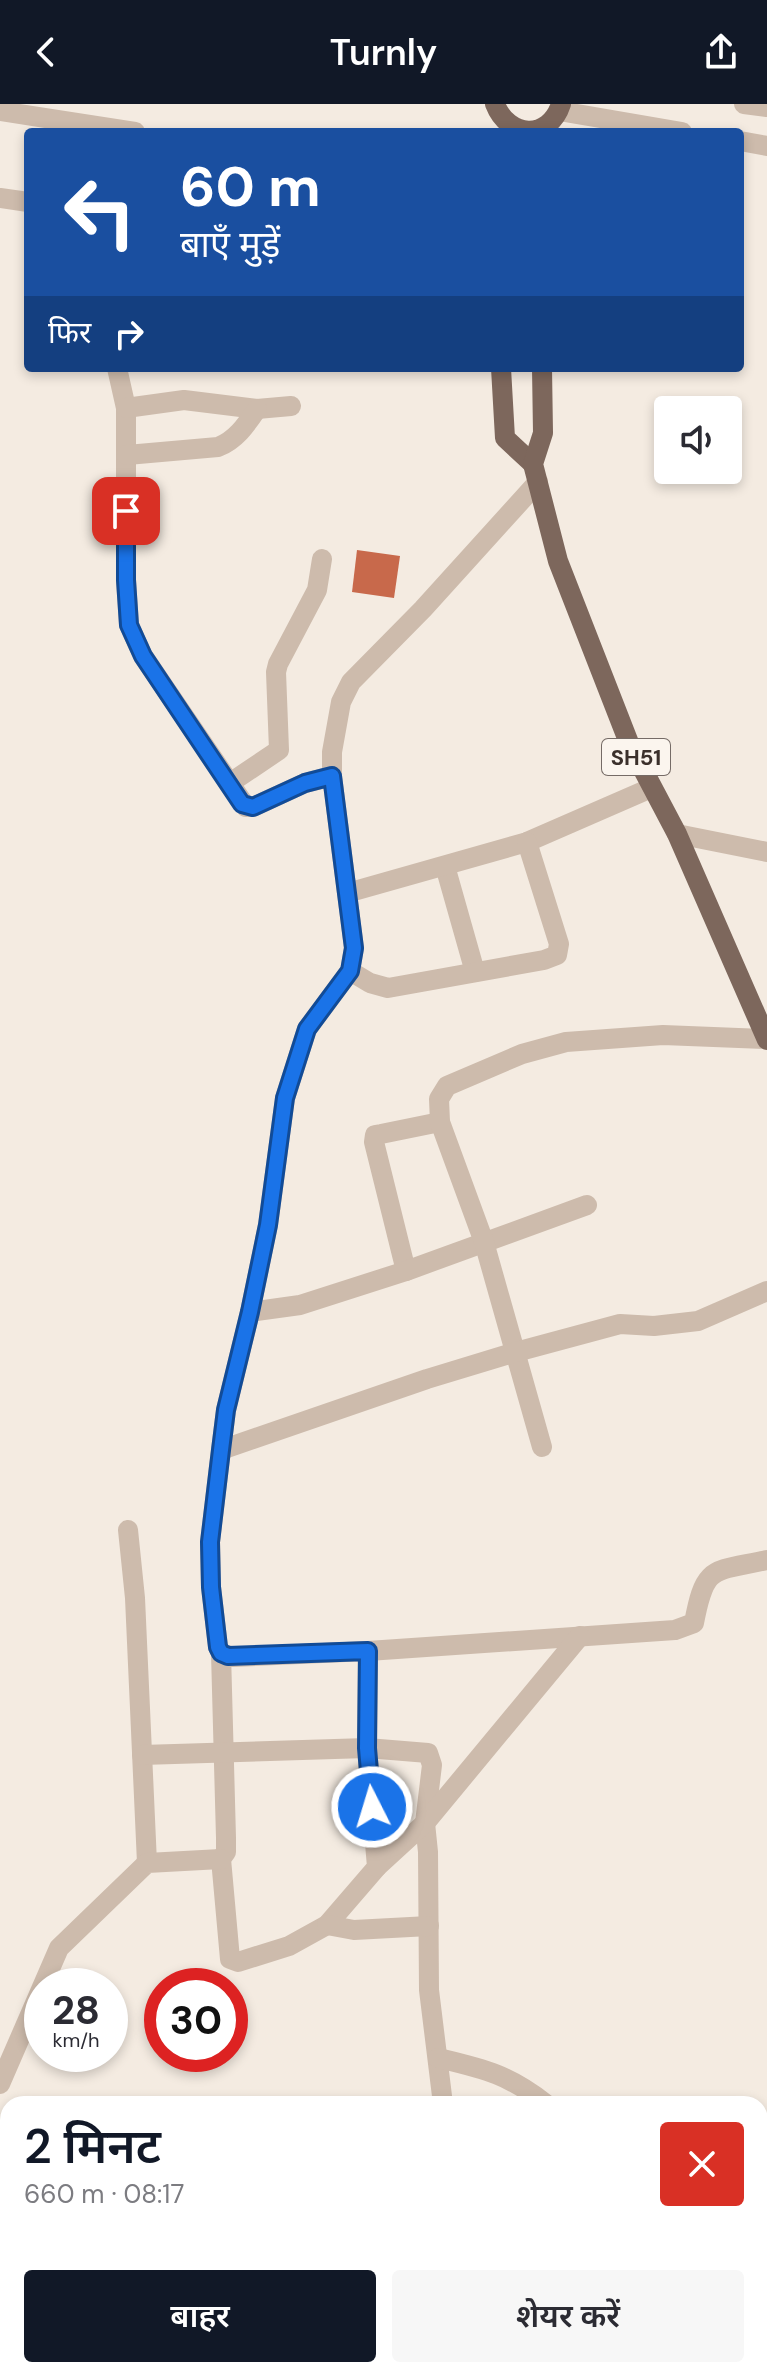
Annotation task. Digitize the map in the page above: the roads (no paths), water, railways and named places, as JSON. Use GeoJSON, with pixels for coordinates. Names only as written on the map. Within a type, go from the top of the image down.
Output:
{"type":"FeatureCollection","features":[{"type":"Feature","properties":{"kind":"main road"},"geometry":{"type":"LineString","coordinates":[[495,104],[505,127]]}},
{"type":"Feature","properties":{"kind":"main road"},"geometry":{"type":"LineString","coordinates":[[543,128],[560,108]]}},
{"type":"Feature","properties":{"kind":"main road"},"geometry":{"type":"LineString","coordinates":[[501,372],[505,438],[536,473]]}},
{"type":"Feature","properties":{"kind":"main road","name":"SH51"},"geometry":{"type":"LineString","coordinates":[[542,372],[543,433],[536,473],[558,561],[629,743],[677,834],[767,1040]]}},
{"type":"Feature","properties":{"kind":"street"},"geometry":{"type":"LineString","coordinates":[[744,104],[767,107]]}},
{"type":"Feature","properties":{"kind":"street"},"geometry":{"type":"LineString","coordinates":[[560,108],[662,128]]}},
{"type":"Feature","properties":{"kind":"street"},"geometry":{"type":"LineString","coordinates":[[0,111],[109,128]]}},
{"type":"Feature","properties":{"kind":"street"},"geometry":{"type":"LineString","coordinates":[[744,142],[767,146]]}},
{"type":"Feature","properties":{"kind":"street"},"geometry":{"type":"LineString","coordinates":[[0,198],[24,201]]}},
{"type":"Feature","properties":{"kind":"street"},"geometry":{"type":"LineString","coordinates":[[118,372],[126,408],[129,625],[143,656],[242,804],[253,807],[305,783],[332,776]]}},
{"type":"Feature","properties":{"kind":"street"},"geometry":{"type":"LineString","coordinates":[[126,408],[184,400],[257,409],[291,406]]}},
{"type":"Feature","properties":{"kind":"street"},"geometry":{"type":"LineString","coordinates":[[127,455],[218,447],[240,432],[257,409]]}},
{"type":"Feature","properties":{"kind":"street"},"geometry":{"type":"LineString","coordinates":[[536,473],[423,609],[351,682],[341,702],[332,752],[332,776],[354,948],[350,971],[307,1029],[285,1098],[268,1225],[226,1410],[210,1542],[211,1587],[221,1653],[226,1838],[226,1852],[221,1859],[230,1959],[238,1962],[289,1946],[327,1925],[377,1867],[425,1823],[580,1636]]}},
{"type":"Feature","properties":{"kind":"street"},"geometry":{"type":"LineString","coordinates":[[230,783],[279,750],[278,664],[317,590],[322,559]]}},
{"type":"Feature","properties":{"kind":"street"},"geometry":{"type":"LineString","coordinates":[[347,893],[527,842],[651,788]]}},
{"type":"Feature","properties":{"kind":"street"},"geometry":{"type":"LineString","coordinates":[[677,834],[767,852]]}},
{"type":"Feature","properties":{"kind":"street"},"geometry":{"type":"LineString","coordinates":[[350,971],[370,983],[388,988],[544,960],[557,955],[559,944],[527,842]]}},
{"type":"Feature","properties":{"kind":"street"},"geometry":{"type":"LineString","coordinates":[[445,866],[475,972]]}},
{"type":"Feature","properties":{"kind":"street"},"geometry":{"type":"LineString","coordinates":[[542,1447],[484,1242],[440,1122],[439,1099],[447,1086],[522,1054],[566,1042],[663,1035],[767,1040]]}},
{"type":"Feature","properties":{"kind":"street"},"geometry":{"type":"LineString","coordinates":[[406,1271],[374,1142],[375,1135],[440,1122]]}},
{"type":"Feature","properties":{"kind":"street"},"geometry":{"type":"LineString","coordinates":[[250,1312],[300,1305],[406,1271],[587,1205]]}},
{"type":"Feature","properties":{"kind":"street"},"geometry":{"type":"LineString","coordinates":[[221,1450],[427,1379],[516,1352],[620,1324],[654,1326],[698,1321],[767,1291]]}},
{"type":"Feature","properties":{"kind":"street"},"geometry":{"type":"LineString","coordinates":[[128,1530],[135,1598],[147,1863]]}},
{"type":"Feature","properties":{"kind":"street"},"geometry":{"type":"LineString","coordinates":[[221,1653],[233,1657],[368,1651],[675,1630],[694,1623],[699,1592],[705,1580],[719,1570],[767,1560]]}},
{"type":"Feature","properties":{"kind":"street"},"geometry":{"type":"LineString","coordinates":[[368,1651],[367,1748],[377,1867]]}},
{"type":"Feature","properties":{"kind":"street"},"geometry":{"type":"LineString","coordinates":[[142,1755],[367,1748],[425,1751],[431,1756],[425,1823],[429,1990],[440,2096]]}},
{"type":"Feature","properties":{"kind":"street"},"geometry":{"type":"LineString","coordinates":[[0,2084],[59,1948],[147,1863],[221,1859]]}},
{"type":"Feature","properties":{"kind":"street"},"geometry":{"type":"LineString","coordinates":[[327,1925],[354,1930],[429,1926]]}},
{"type":"Feature","properties":{"kind":"street"},"geometry":{"type":"LineString","coordinates":[[438,2058],[493,2071],[521,2084],[536,2096]]}}]}
